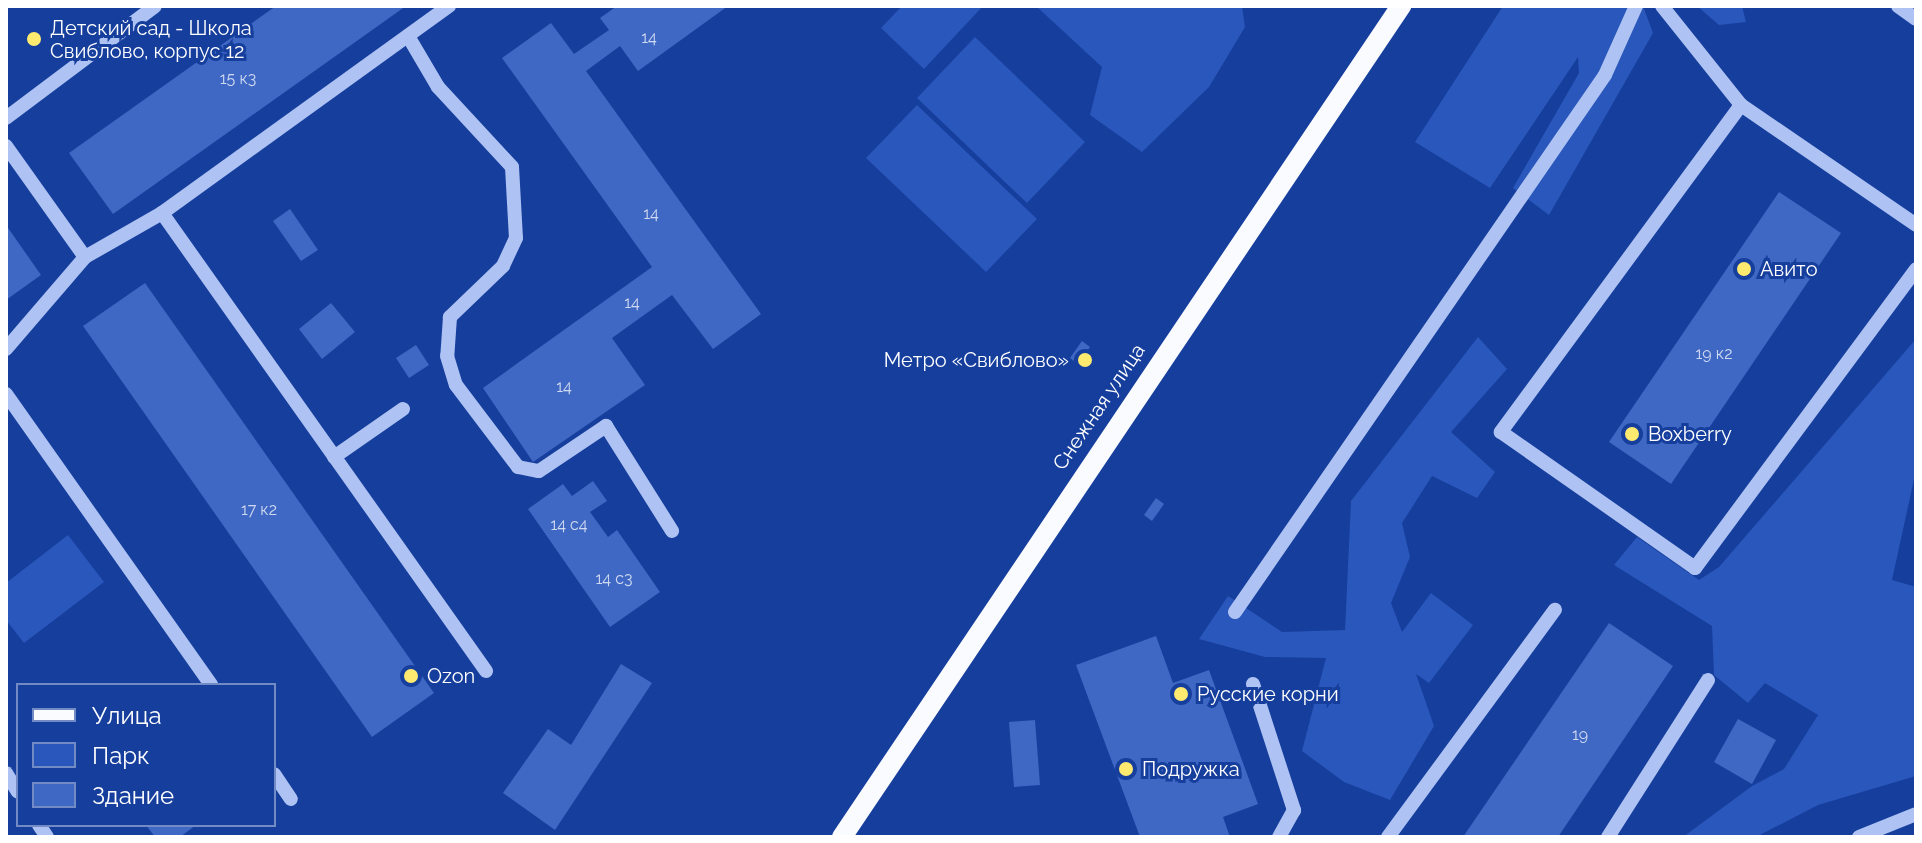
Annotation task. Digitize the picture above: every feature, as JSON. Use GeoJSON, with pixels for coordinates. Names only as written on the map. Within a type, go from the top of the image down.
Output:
{"type":"FeatureCollection","features":[{"type":"Feature","properties":{"kind":"main road","name":"Снежная улица"},"geometry":{"type":"LineString","coordinates":[[842,837],[1401,6]]}},
{"type":"Feature","properties":{"kind":"street"},"geometry":{"type":"LineString","coordinates":[[6,118],[155,6]]}},
{"type":"Feature","properties":{"kind":"street"},"geometry":{"type":"LineString","coordinates":[[6,349],[85,257],[162,213],[449,6]]}},
{"type":"Feature","properties":{"kind":"street"},"geometry":{"type":"LineString","coordinates":[[1235,612],[1605,75],[1636,6]]}},
{"type":"Feature","properties":{"kind":"street"},"geometry":{"type":"LineString","coordinates":[[1662,6],[1741,105],[1916,225]]}},
{"type":"Feature","properties":{"kind":"street"},"geometry":{"type":"LineString","coordinates":[[1898,6],[1916,19]]}},
{"type":"Feature","properties":{"kind":"street"},"geometry":{"type":"LineString","coordinates":[[408,36],[438,87],[512,167],[516,238],[503,266],[450,317],[447,356],[456,385],[518,467],[539,471],[606,426],[672,531]]}},
{"type":"Feature","properties":{"kind":"street"},"geometry":{"type":"LineString","coordinates":[[1741,105],[1501,432],[1695,568],[1916,269]]}},
{"type":"Feature","properties":{"kind":"street"},"geometry":{"type":"LineString","coordinates":[[6,146],[85,257]]}},
{"type":"Feature","properties":{"kind":"street"},"geometry":{"type":"LineString","coordinates":[[162,213],[486,671]]}},
{"type":"Feature","properties":{"kind":"street"},"geometry":{"type":"LineString","coordinates":[[6,394],[210,683]]}},
{"type":"Feature","properties":{"kind":"street"},"geometry":{"type":"LineString","coordinates":[[334,457],[403,409]]}},
{"type":"Feature","properties":{"kind":"street"},"geometry":{"type":"LineString","coordinates":[[1388,837],[1555,610]]}},
{"type":"Feature","properties":{"kind":"street"},"geometry":{"type":"LineString","coordinates":[[1608,837],[1708,680]]}},
{"type":"Feature","properties":{"kind":"street"},"geometry":{"type":"LineString","coordinates":[[1253,684],[1294,810],[1279,837]]}},
{"type":"Feature","properties":{"kind":"street"},"geometry":{"type":"LineString","coordinates":[[276,777],[291,799]]}},
{"type":"Feature","properties":{"kind":"street"},"geometry":{"type":"LineString","coordinates":[[1859,837],[1916,814]]}},
{"type":"Feature","properties":{"kind":"green space"},"geometry":{"type":"Polygon","coordinates":[[[902,6],[983,6],[924,69],[881,28],[902,6]]]}},
{"type":"Feature","properties":{"kind":"green space"},"geometry":{"type":"Polygon","coordinates":[[[1036,6],[1242,6],[1245,27],[1209,87],[1142,152],[1090,115],[1102,67],[1036,6]]]}},
{"type":"Feature","properties":{"kind":"green space"},"geometry":{"type":"Polygon","coordinates":[[[1503,6],[1643,6],[1653,33],[1549,215],[1513,188],[1579,73],[1578,57],[1490,188],[1415,142],[1503,6]]]}},
{"type":"Feature","properties":{"kind":"green space"},"geometry":{"type":"Polygon","coordinates":[[[1697,6],[1742,6],[1746,22],[1719,25],[1697,6]]]}},
{"type":"Feature","properties":{"kind":"green space"},"geometry":{"type":"Polygon","coordinates":[[[975,37],[1085,142],[1027,203],[917,98],[975,37]]]}},
{"type":"Feature","properties":{"kind":"green space"},"geometry":{"type":"Polygon","coordinates":[[[917,105],[1037,219],[986,272],[866,158],[917,105]]]}},
{"type":"Feature","properties":{"kind":"green space"},"geometry":{"type":"Polygon","coordinates":[[[1478,337],[1507,369],[1451,432],[1495,472],[1477,498],[1432,476],[1402,523],[1410,557],[1391,603],[1402,632],[1431,593],[1473,625],[1429,683],[1416,674],[1434,726],[1390,800],[1344,782],[1302,751],[1326,658],[1265,657],[1199,639],[1228,596],[1282,632],[1345,630],[1351,501],[1478,337]]]}},
{"type":"Feature","properties":{"kind":"green space"},"geometry":{"type":"Polygon","coordinates":[[[1916,339],[1916,470],[1892,580],[1916,587],[1916,776],[1818,805],[1756,837],[1683,837],[1752,786],[1784,769],[1818,715],[1765,683],[1748,703],[1714,675],[1712,626],[1614,565],[1637,537],[1699,580],[1719,567],[1916,339]]]}},
{"type":"Feature","properties":{"kind":"green space"},"geometry":{"type":"Polygon","coordinates":[[[68,535],[104,582],[24,643],[6,620],[6,583],[68,535]]]}},
{"type":"Feature","properties":{"kind":"building"},"geometry":{"type":"Polygon","coordinates":[[[276,6],[406,6],[113,214],[69,153],[276,6]]]}},
{"type":"Feature","properties":{"kind":"building"},"geometry":{"type":"Polygon","coordinates":[[[617,6],[728,6],[638,71],[620,46],[586,71],[761,314],[713,349],[672,295],[612,338],[645,385],[533,462],[483,388],[652,267],[502,58],[551,23],[574,54],[609,30],[600,18],[617,6]]]}},
{"type":"Feature","properties":{"kind":"building"},"geometry":{"type":"Polygon","coordinates":[[[1779,192],[1841,233],[1671,484],[1609,442],[1779,192]]]}},
{"type":"Feature","properties":{"kind":"building"},"geometry":{"type":"Polygon","coordinates":[[[290,209],[318,250],[301,261],[273,221],[290,209]]]}},
{"type":"Feature","properties":{"kind":"building"},"geometry":{"type":"Polygon","coordinates":[[[6,225],[41,275],[6,300],[6,225]]]}},
{"type":"Feature","properties":{"kind":"building"},"geometry":{"type":"Polygon","coordinates":[[[145,283],[434,693],[372,737],[83,326],[145,283]]]}},
{"type":"Feature","properties":{"kind":"building"},"geometry":{"type":"Polygon","coordinates":[[[331,303],[355,332],[322,359],[299,329],[331,303]]]}},
{"type":"Feature","properties":{"kind":"building"},"geometry":{"type":"Polygon","coordinates":[[[1082,341],[1090,347],[1078,364],[1070,358],[1082,341]]]}},
{"type":"Feature","properties":{"kind":"building"},"geometry":{"type":"Polygon","coordinates":[[[416,345],[429,365],[409,378],[396,358],[416,345]]]}},
{"type":"Feature","properties":{"kind":"building"},"geometry":{"type":"Polygon","coordinates":[[[593,481],[607,501],[590,512],[608,537],[617,530],[660,592],[610,627],[528,509],[563,484],[572,496],[593,481]]]}},
{"type":"Feature","properties":{"kind":"building"},"geometry":{"type":"Polygon","coordinates":[[[1156,498],[1164,504],[1152,521],[1144,515],[1156,498]]]}},
{"type":"Feature","properties":{"kind":"building"},"geometry":{"type":"Polygon","coordinates":[[[1609,623],[1673,666],[1558,837],[1463,837],[1609,623]]]}},
{"type":"Feature","properties":{"kind":"building"},"geometry":{"type":"Polygon","coordinates":[[[1156,636],[1173,683],[1209,670],[1258,804],[1223,817],[1230,837],[1140,837],[1076,665],[1156,636]]]}},
{"type":"Feature","properties":{"kind":"building"},"geometry":{"type":"Polygon","coordinates":[[[621,664],[652,683],[555,830],[503,793],[548,729],[571,745],[621,664]]]}},
{"type":"Feature","properties":{"kind":"building"},"geometry":{"type":"Polygon","coordinates":[[[1738,719],[1776,740],[1752,784],[1714,762],[1738,719]]]}},
{"type":"Feature","properties":{"kind":"building"},"geometry":{"type":"Polygon","coordinates":[[[1035,720],[1040,785],[1014,787],[1009,722],[1035,720]]]}},
{"type":"Feature","properties":{"kind":"building"},"geometry":{"type":"Polygon","coordinates":[[[148,827],[193,827],[180,837],[155,837],[148,827]]]}},
{"type":"Feature","properties":{"kind":"place","name":"Детский сад - Школа Свиблово, корпус 12"},"geometry":{"type":"Point","coordinates":[34,39]}},
{"type":"Feature","properties":{"kind":"place","name":"Авито"},"geometry":{"type":"Point","coordinates":[1744,269]}},
{"type":"Feature","properties":{"kind":"place","name":"Метро «Свиблово»"},"geometry":{"type":"Point","coordinates":[1085,360]}},
{"type":"Feature","properties":{"kind":"place","name":"Boxberry"},"geometry":{"type":"Point","coordinates":[1632,434]}},
{"type":"Feature","properties":{"kind":"place","name":"Ozon"},"geometry":{"type":"Point","coordinates":[411,676]}},
{"type":"Feature","properties":{"kind":"place","name":"Русские корни"},"geometry":{"type":"Point","coordinates":[1181,694]}},
{"type":"Feature","properties":{"kind":"place","name":"Подружка"},"geometry":{"type":"Point","coordinates":[1126,769]}}]}
